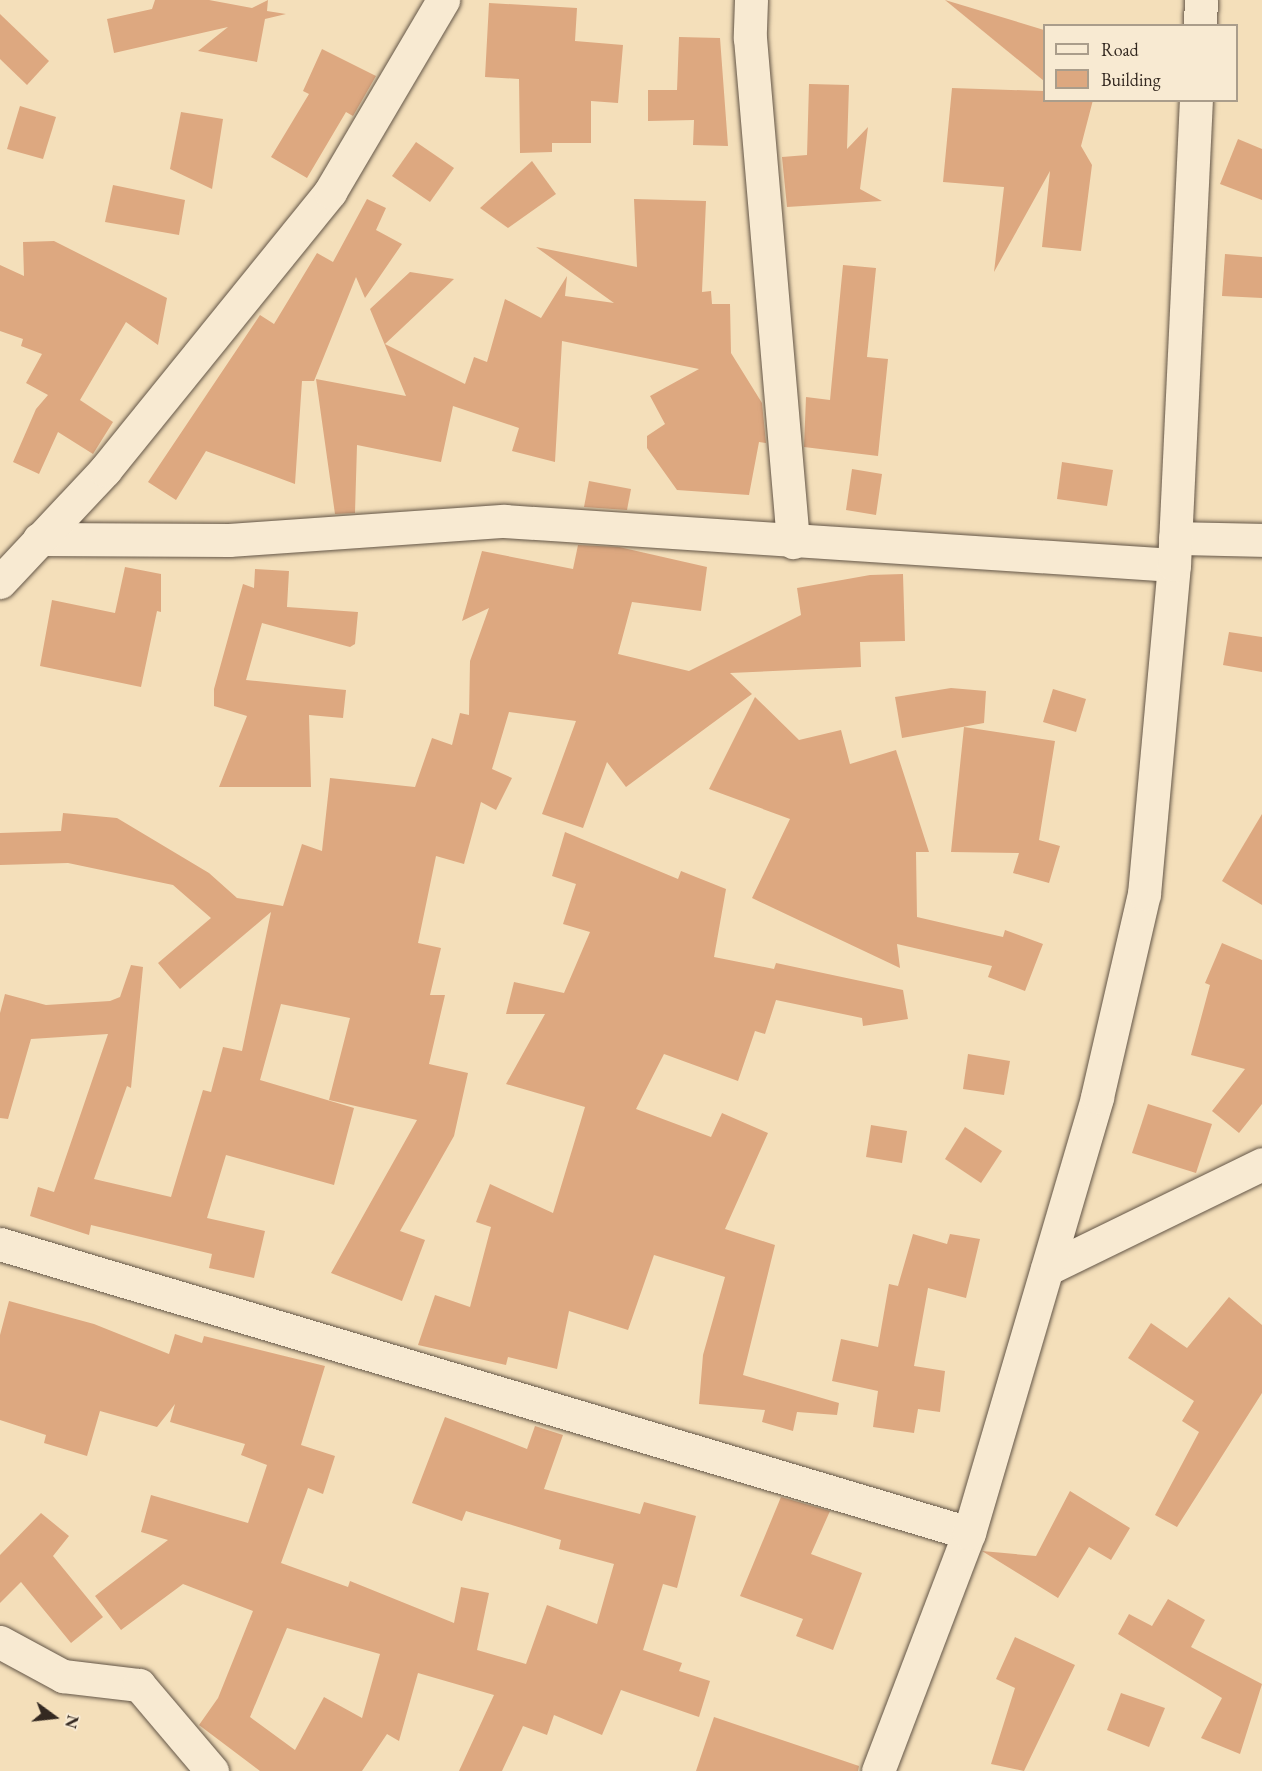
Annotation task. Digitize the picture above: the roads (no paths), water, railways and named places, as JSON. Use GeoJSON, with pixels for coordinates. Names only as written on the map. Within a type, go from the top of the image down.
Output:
{"type":"FeatureCollection","features":[{"type":"Feature","properties":{"kind":"street"},"geometry":{"type":"LineString","coordinates":[[14,560],[105,470],[330,192],[443,0]]}},
{"type":"Feature","properties":{"kind":"street"},"geometry":{"type":"LineString","coordinates":[[751,0],[750,38],[792,542]]}},
{"type":"Feature","properties":{"kind":"street"},"geometry":{"type":"LineString","coordinates":[[1200,24],[1201,0]]}},
{"type":"Feature","properties":{"kind":"street"},"geometry":{"type":"LineString","coordinates":[[878,1771],[969,1533],[1097,1097],[1144,894],[1175,551],[1196,102]]}},
{"type":"Feature","properties":{"kind":"street"},"geometry":{"type":"LineString","coordinates":[[14,560],[229,540],[504,521],[792,542],[1175,551],[1262,540]]}},
{"type":"Feature","properties":{"kind":"street"},"geometry":{"type":"LineString","coordinates":[[1047,1269],[1262,1164]]}},
{"type":"Feature","properties":{"kind":"street"},"geometry":{"type":"LineString","coordinates":[[0,1244],[969,1533]]}},
{"type":"Feature","properties":{"kind":"street"},"geometry":{"type":"LineString","coordinates":[[0,1642],[63,1676],[139,1685],[212,1771]]}}]}
